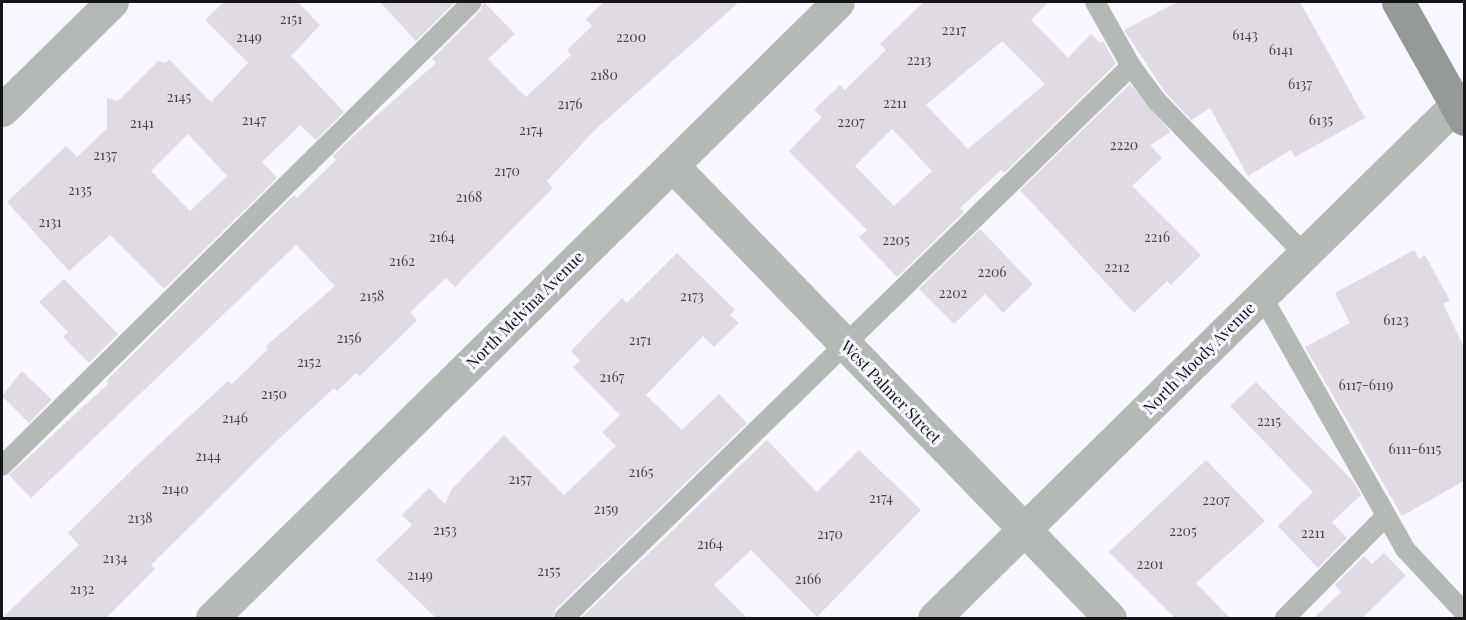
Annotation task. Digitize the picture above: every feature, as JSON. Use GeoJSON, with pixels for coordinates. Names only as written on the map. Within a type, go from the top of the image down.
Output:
{"type":"FeatureCollection","features":[{"type":"Feature","properties":{"kind":"main road"},"geometry":{"type":"LineString","coordinates":[[1398,2],[1462,107]]}},
{"type":"Feature","properties":{"kind":"street"},"geometry":{"type":"LineString","coordinates":[[2,110],[112,2]]}},
{"type":"Feature","properties":{"kind":"street","name":"North Melvina Avenue"},"geometry":{"type":"LineString","coordinates":[[212,618],[838,2]]}},
{"type":"Feature","properties":{"kind":"street","name":"North Moody Avenue"},"geometry":{"type":"LineString","coordinates":[[934,618],[1262,296],[1462,107]]}},
{"type":"Feature","properties":{"kind":"street","name":"West Palmer Street"},"geometry":{"type":"LineString","coordinates":[[672,165],[1110,618]]}},
{"type":"Feature","properties":{"kind":"lane"},"geometry":{"type":"LineString","coordinates":[[2,466],[472,2]]}},
{"type":"Feature","properties":{"kind":"lane"},"geometry":{"type":"LineString","coordinates":[[1095,2],[1131,66],[1156,100],[1305,255]]}},
{"type":"Feature","properties":{"kind":"lane"},"geometry":{"type":"LineString","coordinates":[[564,618],[1131,66]]}},
{"type":"Feature","properties":{"kind":"lane"},"geometry":{"type":"LineString","coordinates":[[1262,296],[1405,549],[1464,612]]}},
{"type":"Feature","properties":{"kind":"lane"},"geometry":{"type":"LineString","coordinates":[[1285,618],[1386,516]]}},
{"type":"Feature","properties":{"kind":"building"},"geometry":{"type":"Polygon","coordinates":[[[224,2],[298,2],[320,25],[291,56],[344,112],[316,140],[300,125],[262,162],[277,178],[164,289],[110,235],[69,271],[7,202],[66,146],[77,157],[107,128],[107,98],[118,101],[158,61],[165,63],[169,59],[211,102],[248,63],[205,20],[224,2]],[[188,134],[151,171],[190,211],[227,176],[188,134]]]}},
{"type":"Feature","properties":{"kind":"building"},"geometry":{"type":"Polygon","coordinates":[[[380,2],[455,2],[416,41],[380,2]]]}},
{"type":"Feature","properties":{"kind":"building"},"geometry":{"type":"Polygon","coordinates":[[[484,2],[515,34],[488,59],[526,97],[571,55],[567,50],[592,26],[586,19],[604,2],[739,2],[596,129],[547,181],[553,188],[455,287],[446,278],[410,312],[417,320],[359,377],[356,373],[337,391],[334,388],[283,435],[151,565],[155,569],[106,618],[2,618],[79,545],[68,533],[139,463],[228,381],[232,384],[268,349],[266,346],[335,286],[296,245],[31,498],[9,475],[108,384],[106,381],[294,195],[297,198],[336,160],[333,156],[436,63],[432,59],[480,11],[484,2]]]}},
{"type":"Feature","properties":{"kind":"building"},"geometry":{"type":"Polygon","coordinates":[[[924,2],[1048,2],[1031,20],[1068,58],[1091,34],[1100,43],[1103,41],[1116,64],[1004,173],[1001,170],[960,208],[964,212],[897,277],[859,237],[867,230],[789,151],[822,117],[814,110],[840,85],[845,90],[886,50],[880,44],[924,2]],[[1002,41],[926,105],[968,149],[1045,84],[1002,41]],[[892,129],[855,166],[894,206],[932,171],[892,129]]]}},
{"type":"Feature","properties":{"kind":"building"},"geometry":{"type":"Polygon","coordinates":[[[1177,2],[1300,2],[1365,118],[1295,157],[1291,150],[1248,176],[1210,108],[1191,120],[1165,92],[1124,30],[1177,2]]]}},
{"type":"Feature","properties":{"kind":"building"},"geometry":{"type":"Polygon","coordinates":[[[1130,84],[1171,132],[1150,145],[1162,158],[1132,186],[1201,255],[1171,285],[1167,281],[1134,313],[1020,190],[1130,84]]]}},
{"type":"Feature","properties":{"kind":"building"},"geometry":{"type":"Polygon","coordinates":[[[980,229],[1033,284],[1003,313],[985,294],[954,324],[919,289],[980,229]]]}},
{"type":"Feature","properties":{"kind":"building"},"geometry":{"type":"Polygon","coordinates":[[[1414,250],[1419,259],[1425,255],[1450,301],[1443,304],[1464,347],[1464,481],[1402,516],[1305,347],[1350,323],[1335,293],[1414,250]]]}},
{"type":"Feature","properties":{"kind":"building"},"geometry":{"type":"Polygon","coordinates":[[[677,253],[735,310],[730,315],[739,323],[714,347],[703,336],[646,395],[682,430],[719,394],[747,423],[556,609],[552,618],[436,618],[376,560],[412,525],[402,515],[429,488],[445,504],[452,489],[504,435],[564,495],[616,446],[602,432],[620,415],[573,367],[580,361],[571,351],[622,298],[627,303],[677,253]]]}},
{"type":"Feature","properties":{"kind":"building"},"geometry":{"type":"Polygon","coordinates":[[[64,279],[118,334],[89,363],[63,337],[68,332],[39,302],[64,279]]]}},
{"type":"Feature","properties":{"kind":"building"},"geometry":{"type":"Polygon","coordinates":[[[22,371],[52,400],[29,423],[2,396],[22,371]]]}},
{"type":"Feature","properties":{"kind":"building"},"geometry":{"type":"Polygon","coordinates":[[[1256,382],[1353,481],[1361,495],[1332,522],[1347,538],[1318,568],[1278,526],[1313,492],[1230,406],[1256,382]]]}},
{"type":"Feature","properties":{"kind":"building"},"geometry":{"type":"Polygon","coordinates":[[[767,440],[817,492],[859,450],[921,510],[817,617],[751,550],[714,585],[747,618],[581,618],[767,440]]]}},
{"type":"Feature","properties":{"kind":"building"},"geometry":{"type":"Polygon","coordinates":[[[1206,460],[1265,521],[1196,583],[1230,618],[1175,618],[1109,552],[1206,460]]]}},
{"type":"Feature","properties":{"kind":"building"},"geometry":{"type":"Polygon","coordinates":[[[1384,553],[1406,576],[1362,618],[1314,618],[1341,592],[1335,585],[1364,556],[1372,564],[1384,553]]]}}]}
